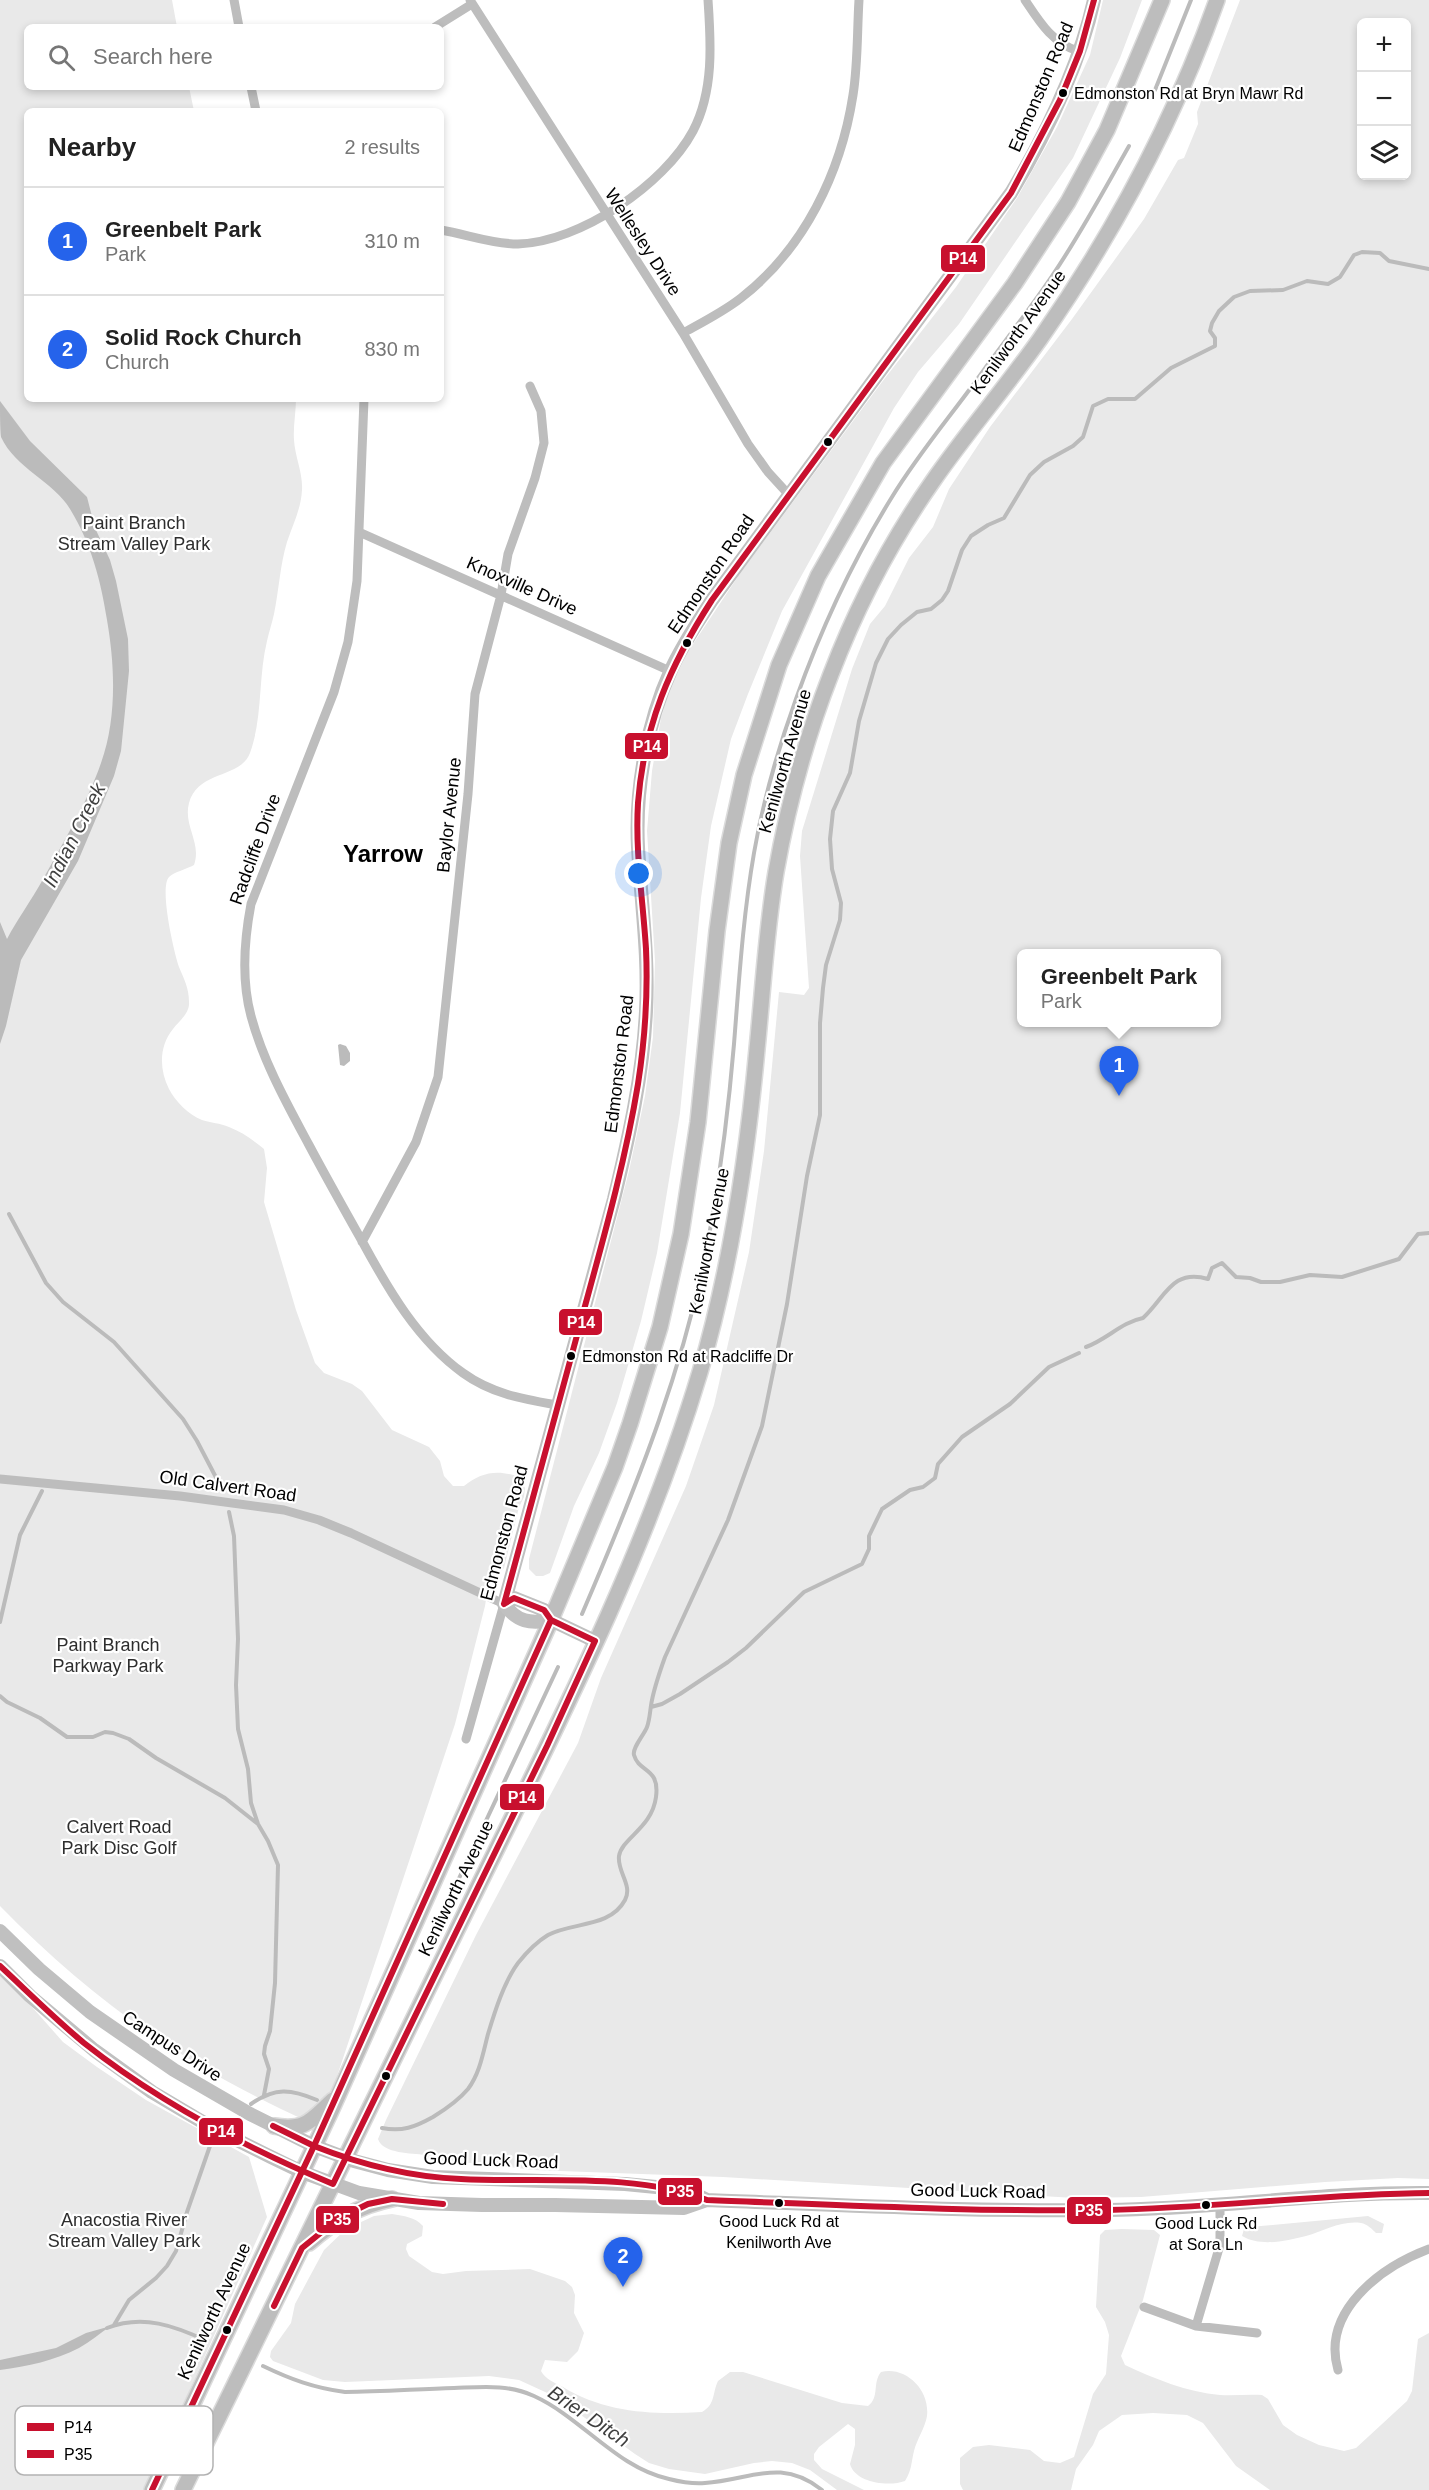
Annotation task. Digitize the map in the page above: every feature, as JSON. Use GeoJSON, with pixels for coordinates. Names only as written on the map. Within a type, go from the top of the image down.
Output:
{"type":"FeatureCollection","features":[{"type":"Feature","properties":{"kind":"main road","name":"Edmonston Road"},"geometry":{"type":"LineString","coordinates":[[504,1604],[614,1198],[629,1137],[639,1080],[646,998],[646,953],[638,846],[639,800],[654,714],[670,671],[712,600],[1011,193],[1036,150],[1078,51],[1094,0]]}},
{"type":"Feature","properties":{"kind":"main road","name":"Kenilworth Avenue"},"geometry":{"type":"LineString","coordinates":[[192,2406],[315,2146],[551,1620],[615,1467],[660,1327],[681,1234],[705,1067],[717,931],[729,843],[744,775],[779,665],[818,576],[883,463],[1015,283],[1048,235],[1078,184],[1117,109],[1162,0]]}},
{"type":"Feature","properties":{"kind":"main road","name":"Kenilworth Avenue"},"geometry":{"type":"LineString","coordinates":[[213,2429],[547,1746],[596,1641],[660,1491],[700,1372],[714,1318],[744,1165],[776,869],[794,786],[832,671],[851,626],[900,532],[934,480],[1036,344],[1086,269],[1128,199],[1187,79],[1217,0]]}},
{"type":"Feature","properties":{"kind":"main road","name":"Old Calvert Road"},"geometry":{"type":"LineString","coordinates":[[504,1604],[512,1615],[533,1624],[551,1620],[596,1641]]}},
{"type":"Feature","properties":{"kind":"main road","name":"Campus Drive"},"geometry":{"type":"LineString","coordinates":[[0,1930],[39,1968],[111,2028],[205,2090],[315,2146],[346,2158]]}},
{"type":"Feature","properties":{"kind":"main road"},"geometry":{"type":"LineString","coordinates":[[0,1966],[30,1996],[127,2075],[211,2127],[302,2172],[333,2184]]}},
{"type":"Feature","properties":{"kind":"main road"},"geometry":{"type":"LineString","coordinates":[[274,2126],[302,2127],[337,2096]]}},
{"type":"Feature","properties":{"kind":"main road","name":"Good Luck Road"},"geometry":{"type":"LineString","coordinates":[[346,2158],[413,2175],[464,2179],[625,2184],[687,2190],[707,2200]]}},
{"type":"Feature","properties":{"kind":"main road","name":"Good Luck Road"},"geometry":{"type":"LineString","coordinates":[[333,2184],[359,2193],[392,2199],[482,2205],[684,2208],[707,2200],[909,2208],[1061,2210],[1169,2208],[1351,2194],[1429,2193]]}},
{"type":"Feature","properties":{"kind":"main road"},"geometry":{"type":"LineString","coordinates":[[302,2248],[326,2227],[348,2213],[368,2204],[392,2199]]}},
{"type":"Feature","properties":{"kind":"main road","name":"Kenilworth Avenue"},"geometry":{"type":"LineString","coordinates":[[152,2490],[159,2475]]}},
{"type":"Feature","properties":{"kind":"main road","name":"Kenilworth Avenue"},"geometry":{"type":"LineString","coordinates":[[183,2490],[190,2475]]}},
{"type":"Feature","properties":{"kind":"street"},"geometry":{"type":"LineString","coordinates":[[234,0],[238,24]]}},
{"type":"Feature","properties":{"kind":"street"},"geometry":{"type":"LineString","coordinates":[[444,231],[500,242],[533,242],[566,232],[606,215],[651,181],[681,148],[693,130],[699,114],[708,79],[711,37],[708,0]]}},
{"type":"Feature","properties":{"kind":"street"},"geometry":{"type":"LineString","coordinates":[[683,333],[719,313],[760,282],[804,227],[820,202],[838,157],[849,118],[857,64],[859,0]]}},
{"type":"Feature","properties":{"kind":"street"},"geometry":{"type":"LineString","coordinates":[[1025,0],[1045,29],[1062,44],[1078,51]]}},
{"type":"Feature","properties":{"kind":"street","name":"Wellesley Drive"},"geometry":{"type":"LineString","coordinates":[[439,24],[471,2],[683,333],[748,444],[768,472],[789,495]]}},
{"type":"Feature","properties":{"kind":"street"},"geometry":{"type":"LineString","coordinates":[[252,90],[255,108]]}},
{"type":"Feature","properties":{"kind":"street","name":"Baylor Avenue"},"geometry":{"type":"LineString","coordinates":[[362,1242],[416,1142],[438,1077],[468,794],[475,694],[501,595],[508,554],[535,478],[544,443],[541,411],[530,386]]}},
{"type":"Feature","properties":{"kind":"street","name":"Radcliffe Drive"},"geometry":{"type":"LineString","coordinates":[[364,402],[357,581],[348,642],[334,692],[251,904],[245,934],[244,983],[251,1017],[267,1061],[325,1176],[404,1311],[447,1360],[480,1384],[513,1397],[557,1405]]}},
{"type":"Feature","properties":{"kind":"street","name":"Knoxville Drive"},"geometry":{"type":"LineString","coordinates":[[359,532],[670,671]]}},
{"type":"Feature","properties":{"kind":"street","name":"Old Calvert Road"},"geometry":{"type":"LineString","coordinates":[[0,1479],[234,1502],[293,1512],[351,1533],[504,1604]]}},
{"type":"Feature","properties":{"kind":"street","name":"Edmonston Road"},"geometry":{"type":"LineString","coordinates":[[466,1739],[504,1604]]}},
{"type":"Feature","properties":{"kind":"street"},"geometry":{"type":"LineString","coordinates":[[1196,2326],[1220,2245],[1220,2204]]}},
{"type":"Feature","properties":{"kind":"street"},"geometry":{"type":"LineString","coordinates":[[1338,2370],[1334,2350],[1335,2338],[1339,2325],[1356,2299],[1372,2281],[1392,2266],[1429,2249]]}},
{"type":"Feature","properties":{"kind":"street"},"geometry":{"type":"LineString","coordinates":[[1144,2307],[1196,2326],[1257,2333]]}},
{"type":"Feature","properties":{"kind":"green space","name":"Paint Branch Stream Valley Park"},"geometry":{"type":"Polygon","coordinates":[[[0,0],[172,0],[176,24],[24,24],[24,90],[190,90],[193,108],[24,108],[24,402],[296,402],[294,440],[302,490],[287,542],[264,655],[254,739],[245,761],[238,767],[201,785],[194,792],[189,803],[188,819],[196,849],[194,865],[171,875],[166,883],[166,906],[171,935],[187,988],[189,1006],[165,1043],[162,1058],[163,1074],[175,1098],[192,1115],[234,1129],[264,1149],[267,1168],[264,1202],[296,1310],[315,1363],[324,1373],[352,1384],[362,1391],[392,1430],[429,1447],[440,1461],[444,1476],[453,1486],[464,1486],[490,1473],[504,1473],[519,1477],[525,1488],[504,1568],[489,1581],[485,1606],[455,1724],[325,2112],[309,2122],[222,2079],[182,2055],[107,2002],[71,1973],[0,1906],[0,0]]]}},
{"type":"Feature","properties":{"kind":"green space"},"geometry":{"type":"Polygon","coordinates":[[[1103,0],[1142,0],[1120,58],[1073,158],[959,324],[918,372],[894,408],[782,611],[731,739],[711,826],[701,898],[680,1113],[657,1253],[641,1321],[617,1403],[599,1453],[574,1506],[550,1573],[536,1576],[529,1569],[529,1559],[629,1171],[645,1096],[653,1037],[655,961],[647,831],[652,771],[661,718],[672,681],[687,653],[741,572],[882,382],[956,287],[1017,198],[1057,127],[1090,55],[1103,0]]]}},
{"type":"Feature","properties":{"kind":"green space"},"geometry":{"type":"Polygon","coordinates":[[[1240,0],[1429,0],[1429,2179],[1398,2178],[1141,2197],[1075,2198],[723,2177],[533,2170],[424,2160],[425,2155],[386,2148],[378,2139],[386,2120],[476,1935],[578,1743],[601,1678],[686,1486],[714,1405],[749,1252],[764,1151],[779,992],[804,995],[809,988],[800,856],[802,831],[852,669],[870,624],[885,606],[909,558],[933,527],[949,489],[990,427],[1144,219],[1178,160],[1184,158],[1198,124],[1197,112],[1240,0]]]}},
{"type":"Feature","properties":{"kind":"green space","name":"Anacostia River Stream Valley Park"},"geometry":{"type":"Polygon","coordinates":[[[0,1976],[25,1999],[63,2042],[97,2067],[146,2100],[249,2157],[267,2217],[183,2406],[15,2406],[15,2475],[152,2475],[145,2490],[0,2490],[0,1976]]]}},
{"type":"Feature","properties":{"kind":"green space"},"geometry":{"type":"Polygon","coordinates":[[[392,2214],[413,2219],[423,2226],[422,2236],[407,2244],[406,2249],[409,2256],[432,2272],[443,2274],[530,2269],[565,2281],[572,2287],[575,2295],[574,2313],[584,2333],[578,2351],[567,2362],[545,2360],[541,2371],[554,2382],[579,2396],[596,2402],[648,2412],[702,2412],[712,2402],[718,2381],[730,2372],[743,2372],[842,2403],[868,2406],[874,2398],[878,2376],[881,2372],[890,2371],[907,2376],[915,2382],[925,2397],[927,2416],[905,2481],[890,2484],[873,2482],[858,2476],[850,2464],[855,2445],[855,2429],[848,2424],[819,2447],[814,2454],[814,2460],[822,2469],[864,2490],[837,2490],[810,2470],[792,2463],[772,2461],[754,2463],[705,2474],[669,2469],[649,2463],[556,2397],[519,2380],[489,2376],[345,2382],[323,2380],[273,2361],[270,2357],[271,2351],[291,2323],[295,2304],[324,2250],[346,2229],[374,2216],[392,2214]]]}},
{"type":"Feature","properties":{"kind":"green space"},"geometry":{"type":"Polygon","coordinates":[[[1368,2216],[1384,2224],[1382,2233],[1376,2233],[1363,2224],[1354,2222],[1282,2241],[1257,2241],[1242,2236],[1244,2229],[1250,2227],[1368,2216]]]}},
{"type":"Feature","properties":{"kind":"green space"},"geometry":{"type":"Polygon","coordinates":[[[1105,2230],[1154,2230],[1160,2235],[1143,2300],[1121,2356],[1125,2365],[1160,2380],[1195,2391],[1220,2395],[1262,2395],[1268,2399],[1283,2425],[1297,2435],[1319,2445],[1344,2451],[1356,2448],[1407,2401],[1412,2391],[1418,2339],[1429,2333],[1429,2490],[1270,2490],[1236,2466],[1203,2423],[1187,2415],[1153,2413],[1122,2415],[1099,2431],[1093,2445],[1076,2469],[1071,2490],[963,2490],[960,2484],[960,2458],[973,2447],[989,2445],[1030,2450],[1044,2461],[1060,2463],[1074,2457],[1093,2394],[1106,2374],[1109,2335],[1105,2322],[1096,2307],[1100,2235],[1105,2230]]]}},
{"type":"Feature","properties":{"kind":"water","name":"Indian Creek"},"geometry":{"type":"Polygon","coordinates":[[[0,401],[30,441],[87,497],[95,528],[110,560],[116,581],[128,639],[129,671],[121,751],[114,776],[78,861],[21,960],[0,1044],[0,922],[7,939],[66,838],[96,778],[110,728],[113,674],[102,591],[84,535],[63,499],[15,458],[7,448],[1,437],[0,401]]]}},
{"type":"Feature","properties":{"kind":"water"},"geometry":{"type":"Polygon","coordinates":[[[338,1045],[346,1046],[350,1053],[350,1061],[344,1066],[340,1065],[338,1045]]]}},
{"type":"Feature","properties":{"kind":"water"},"geometry":{"type":"Polygon","coordinates":[[[111,2326],[70,2353],[31,2365],[0,2370],[0,2360],[56,2348],[86,2333],[111,2326]]]}},
{"type":"Feature","properties":{"kind":"waterway"},"geometry":{"type":"LineString","coordinates":[[1155,90],[1191,0]]}},
{"type":"Feature","properties":{"kind":"waterway"},"geometry":{"type":"LineString","coordinates":[[582,1614],[659,1420],[690,1321],[702,1270],[716,1197],[725,1132],[750,877],[762,814],[789,718],[827,621],[851,570],[892,497],[1052,276],[1129,146]]}},
{"type":"Feature","properties":{"kind":"waterway"},"geometry":{"type":"LineString","coordinates":[[382,2128],[402,2129],[414,2126],[438,2114],[460,2097],[468,2089],[481,2063],[500,1997],[518,1963],[540,1940],[548,1935],[600,1920],[618,1909],[625,1900],[627,1889],[620,1868],[619,1856],[625,1844],[649,1817],[656,1797],[655,1780],[640,1765],[634,1752],[649,1721],[651,1703],[665,1657],[728,1520],[762,1426],[787,1304],[807,1176],[820,1115],[820,1023],[823,988],[826,965],[840,920],[841,903],[832,869],[830,839],[833,811],[850,773],[859,721],[876,663],[888,639],[917,612],[931,609],[942,600],[948,591],[962,550],[971,536],[1004,518],[1030,475],[1044,462],[1073,446],[1083,437],[1093,406],[1108,399],[1135,399],[1171,368],[1215,346],[1215,338],[1210,331],[1212,323],[1219,311],[1234,297],[1250,291],[1283,290],[1307,281],[1328,284],[1340,277],[1354,255],[1362,252],[1380,253],[1389,261],[1429,269]]}},
{"type":"Feature","properties":{"kind":"waterway"},"geometry":{"type":"LineString","coordinates":[[9,1214],[46,1283],[63,1302],[114,1342],[183,1419],[221,1487]]}},
{"type":"Feature","properties":{"kind":"waterway"},"geometry":{"type":"LineString","coordinates":[[1086,1347],[1128,1323],[1143,1318],[1177,1281],[1196,1277],[1208,1279],[1212,1268],[1222,1263],[1236,1277],[1261,1282],[1280,1282],[1310,1275],[1342,1277],[1399,1259],[1418,1234],[1429,1233]]}},
{"type":"Feature","properties":{"kind":"waterway"},"geometry":{"type":"LineString","coordinates":[[651,1707],[680,1694],[728,1662],[746,1648],[804,1592],[862,1564],[869,1549],[869,1536],[882,1509],[910,1490],[923,1487],[935,1478],[938,1464],[962,1437],[1010,1404],[1049,1367],[1079,1353]]}},
{"type":"Feature","properties":{"kind":"waterway"},"geometry":{"type":"LineString","coordinates":[[0,1622],[20,1535],[42,1491]]}},
{"type":"Feature","properties":{"kind":"waterway"},"geometry":{"type":"LineString","coordinates":[[229,1512],[234,1536],[238,1639],[236,1685],[238,1729],[248,1769],[251,1803],[258,1824],[278,1865],[275,1983],[270,2031],[264,2054],[269,2069],[264,2095]]}},
{"type":"Feature","properties":{"kind":"waterway"},"geometry":{"type":"LineString","coordinates":[[440,1919],[558,1667]]}},
{"type":"Feature","properties":{"kind":"waterway"},"geometry":{"type":"LineString","coordinates":[[0,1696],[7,1702],[40,1718],[67,1737],[93,1737],[105,1732],[129,1739],[156,1758],[225,1798],[258,1824]]}},
{"type":"Feature","properties":{"kind":"waterway"},"geometry":{"type":"LineString","coordinates":[[251,2104],[276,2092],[291,2092],[317,2100]]}},
{"type":"Feature","properties":{"kind":"waterway"},"geometry":{"type":"LineString","coordinates":[[114,2325],[129,2300],[156,2278],[176,2251],[211,2143]]}},
{"type":"Feature","properties":{"kind":"waterway","name":"Brier Ditch"},"geometry":{"type":"LineString","coordinates":[[107,2328],[120,2324],[146,2322],[171,2327],[207,2341]]}},
{"type":"Feature","properties":{"kind":"waterway","name":"Brier Ditch"},"geometry":{"type":"LineString","coordinates":[[263,2366],[302,2382],[345,2392],[485,2387],[524,2392],[551,2405],[616,2454],[650,2473],[678,2481],[700,2483],[779,2472],[807,2480],[822,2490]]}},
{"type":"Feature","properties":{"kind":"transit line","name":"P14"},"geometry":{"type":"LineString","coordinates":[[504,1604],[613,1201],[638,1084],[647,983],[638,858],[638,803],[646,748],[661,697],[684,648],[712,600],[1011,193],[1060,100],[1080,51],[1094,0]]}},
{"type":"Feature","properties":{"kind":"transit line","name":"P14"},"geometry":{"type":"LineString","coordinates":[[0,1966],[84,2043],[142,2085],[235,2139],[333,2184],[547,1746],[595,1641],[551,1620],[544,1610],[514,1598],[504,1604]]}},
{"type":"Feature","properties":{"kind":"transit line","name":"P14"},"geometry":{"type":"LineString","coordinates":[[273,2126],[314,2146],[551,1620]]}},
{"type":"Feature","properties":{"kind":"transit line","name":"P35"},"geometry":{"type":"LineString","coordinates":[[192,2406],[314,2146],[368,2164],[423,2176],[490,2180],[618,2182],[679,2191],[707,2200],[957,2209],[1107,2210],[1429,2193]]}},
{"type":"Feature","properties":{"kind":"transit line","name":"P35"},"geometry":{"type":"LineString","coordinates":[[274,2306],[302,2248],[339,2218],[368,2204],[392,2199],[443,2204]]}},
{"type":"Feature","properties":{"kind":"transit line","name":"P35"},"geometry":{"type":"LineString","coordinates":[[152,2490],[159,2475]]}},
{"type":"Feature","properties":{"kind":"place","name":"Edmonston Rd at Bryn Mawr Rd"},"geometry":{"type":"Point","coordinates":[1063,93]}},
{"type":"Feature","properties":{"kind":"place","name":"Greenbelt Park"},"geometry":{"type":"Point","coordinates":[1119,1096]}},
{"type":"Feature","properties":{"kind":"place","name":"Edmonston Rd at Radcliffe Dr"},"geometry":{"type":"Point","coordinates":[571,1356]}},
{"type":"Feature","properties":{"kind":"place","name":"Good Luck Rd at Kenilworth Ave"},"geometry":{"type":"Point","coordinates":[779,2203]}},
{"type":"Feature","properties":{"kind":"place","name":"Good Luck Rd at Sora Ln"},"geometry":{"type":"Point","coordinates":[1206,2205]}},
{"type":"Feature","properties":{"kind":"place","name":"Solid Rock Church"},"geometry":{"type":"Point","coordinates":[623,2287]}},
{"type":"Feature","properties":{"kind":"district","name":"Yarrow"},"geometry":{"type":"Point","coordinates":[383,853]}},
{"type":"Feature","properties":{"kind":"park label","name":"Paint Branch Parkway Park"},"geometry":{"type":"Point","coordinates":[108,1655]}},
{"type":"Feature","properties":{"kind":"park label","name":"Calvert Road Park Disc Golf"},"geometry":{"type":"Point","coordinates":[119,1837]}}]}
